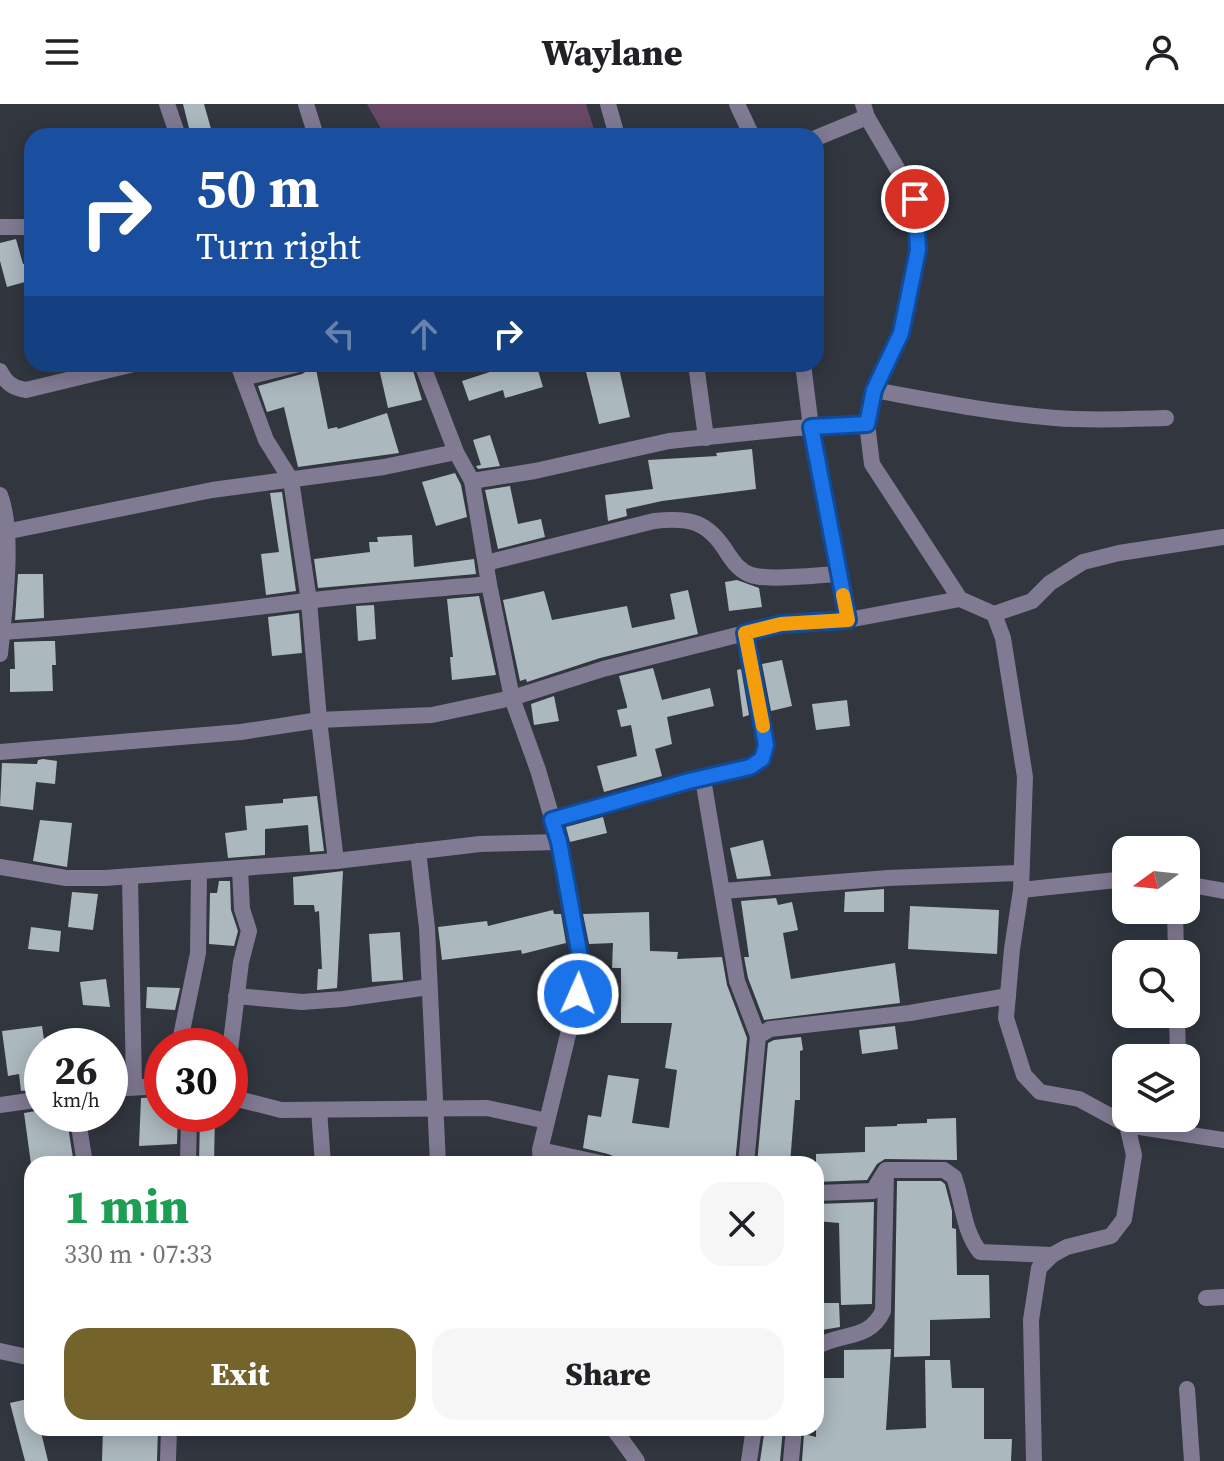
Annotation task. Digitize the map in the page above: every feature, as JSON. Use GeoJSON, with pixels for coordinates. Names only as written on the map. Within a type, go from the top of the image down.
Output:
{"type":"FeatureCollection","features":[{"type":"Feature","properties":{"kind":"street"},"geometry":{"type":"LineString","coordinates":[[167,104],[175,128]]}},
{"type":"Feature","properties":{"kind":"street"},"geometry":{"type":"LineString","coordinates":[[306,104],[314,128]]}},
{"type":"Feature","properties":{"kind":"street"},"geometry":{"type":"LineString","coordinates":[[608,104],[615,128]]}},
{"type":"Feature","properties":{"kind":"street"},"geometry":{"type":"LineString","coordinates":[[737,104],[748,128]]}},
{"type":"Feature","properties":{"kind":"street"},"geometry":{"type":"LineString","coordinates":[[824,133],[865,110],[915,199],[918,250],[901,333],[874,390],[867,424],[872,464],[960,599],[994,614],[1032,601],[1050,583],[1083,562],[1119,553],[1224,537]]}},
{"type":"Feature","properties":{"kind":"street"},"geometry":{"type":"LineString","coordinates":[[0,227],[24,227]]}},
{"type":"Feature","properties":{"kind":"street"},"geometry":{"type":"LineString","coordinates":[[0,371],[4,380],[14,388],[26,390],[101,372]]}},
{"type":"Feature","properties":{"kind":"street"},"geometry":{"type":"LineString","coordinates":[[240,372],[266,440],[291,480],[309,601],[336,861]]}},
{"type":"Feature","properties":{"kind":"street"},"geometry":{"type":"LineString","coordinates":[[425,372],[456,452],[472,481],[512,698],[559,842],[583,973],[540,1156]]}},
{"type":"Feature","properties":{"kind":"street"},"geometry":{"type":"LineString","coordinates":[[697,372],[706,438]]}},
{"type":"Feature","properties":{"kind":"street"},"geometry":{"type":"LineString","coordinates":[[804,372],[811,427],[848,620]]}},
{"type":"Feature","properties":{"kind":"street"},"geometry":{"type":"LineString","coordinates":[[874,390],[1054,418],[1166,418]]}},
{"type":"Feature","properties":{"kind":"street"},"geometry":{"type":"LineString","coordinates":[[472,481],[535,471],[669,441],[867,424]]}},
{"type":"Feature","properties":{"kind":"street"},"geometry":{"type":"LineString","coordinates":[[5,532],[212,490],[384,467],[456,452]]}},
{"type":"Feature","properties":{"kind":"street"},"geometry":{"type":"LineString","coordinates":[[0,495],[5,532],[0,654]]}},
{"type":"Feature","properties":{"kind":"street"},"geometry":{"type":"LineString","coordinates":[[486,563],[654,521],[682,518],[696,522],[719,540],[735,565],[749,575],[839,574]]}},
{"type":"Feature","properties":{"kind":"street"},"geometry":{"type":"LineString","coordinates":[[2,632],[109,625],[309,601],[489,584]]}},
{"type":"Feature","properties":{"kind":"street"},"geometry":{"type":"LineString","coordinates":[[0,752],[241,732],[319,720],[432,715],[512,698],[603,669],[781,624],[848,620],[960,599]]}},
{"type":"Feature","properties":{"kind":"street"},"geometry":{"type":"LineString","coordinates":[[994,614],[1003,638],[1025,777],[1021,890],[1006,1018],[1024,1075],[1040,1092],[1079,1099],[1112,1117]]}},
{"type":"Feature","properties":{"kind":"street"},"geometry":{"type":"LineString","coordinates":[[552,820],[750,767],[762,759],[766,745],[745,633]]}},
{"type":"Feature","properties":{"kind":"street"},"geometry":{"type":"LineString","coordinates":[[703,779],[737,981],[758,1036],[747,1156]]}},
{"type":"Feature","properties":{"kind":"street"},"geometry":{"type":"LineString","coordinates":[[0,867],[66,878],[130,877],[336,861],[480,844],[559,842]]}},
{"type":"Feature","properties":{"kind":"street"},"geometry":{"type":"LineString","coordinates":[[418,851],[427,928],[437,1156]]}},
{"type":"Feature","properties":{"kind":"street"},"geometry":{"type":"LineString","coordinates":[[232,1028],[249,931],[242,909],[240,869]]}},
{"type":"Feature","properties":{"kind":"street"},"geometry":{"type":"LineString","coordinates":[[183,1028],[197,964],[199,872]]}},
{"type":"Feature","properties":{"kind":"street"},"geometry":{"type":"LineString","coordinates":[[723,891],[888,878],[1021,873]]}},
{"type":"Feature","properties":{"kind":"street"},"geometry":{"type":"LineString","coordinates":[[130,877],[134,1087]]}},
{"type":"Feature","properties":{"kind":"street"},"geometry":{"type":"LineString","coordinates":[[1021,890],[1112,880]]}},
{"type":"Feature","properties":{"kind":"street"},"geometry":{"type":"LineString","coordinates":[[1200,887],[1224,891]]}},
{"type":"Feature","properties":{"kind":"street"},"geometry":{"type":"LineString","coordinates":[[236,996],[302,1002],[429,987]]}},
{"type":"Feature","properties":{"kind":"street"},"geometry":{"type":"LineString","coordinates":[[758,1036],[770,1029],[910,1013],[1008,996]]}},
{"type":"Feature","properties":{"kind":"street"},"geometry":{"type":"LineString","coordinates":[[128,1088],[144,1087]]}},
{"type":"Feature","properties":{"kind":"street"},"geometry":{"type":"LineString","coordinates":[[0,1105],[24,1102]]}},
{"type":"Feature","properties":{"kind":"street"},"geometry":{"type":"LineString","coordinates":[[248,1102],[281,1110],[487,1108],[547,1121]]}},
{"type":"Feature","properties":{"kind":"street"},"geometry":{"type":"LineString","coordinates":[[319,1110],[322,1156]]}},
{"type":"Feature","properties":{"kind":"street"},"geometry":{"type":"LineString","coordinates":[[80,1132],[84,1156]]}},
{"type":"Feature","properties":{"kind":"street"},"geometry":{"type":"LineString","coordinates":[[188,1156],[189,1132]]}},
{"type":"Feature","properties":{"kind":"street"},"geometry":{"type":"LineString","coordinates":[[1034,1461],[1031,1320],[1039,1268],[1052,1255],[1067,1247],[1111,1236],[1124,1219],[1134,1155],[1129,1132]]}},
{"type":"Feature","properties":{"kind":"street"},"geometry":{"type":"LineString","coordinates":[[1199,1132],[1224,1140]]}},
{"type":"Feature","properties":{"kind":"street"},"geometry":{"type":"LineString","coordinates":[[886,1170],[944,1170],[954,1177],[964,1219],[980,1252],[1052,1255]]}},
{"type":"Feature","properties":{"kind":"street"},"geometry":{"type":"LineString","coordinates":[[824,1193],[873,1191],[886,1170]]}},
{"type":"Feature","properties":{"kind":"street"},"geometry":{"type":"LineString","coordinates":[[824,1342],[863,1333],[877,1324],[883,1311],[886,1170]]}},
{"type":"Feature","properties":{"kind":"street"},"geometry":{"type":"LineString","coordinates":[[1206,1298],[1224,1297]]}},
{"type":"Feature","properties":{"kind":"street"},"geometry":{"type":"LineString","coordinates":[[0,1351],[24,1356]]}},
{"type":"Feature","properties":{"kind":"street"},"geometry":{"type":"LineString","coordinates":[[1187,1389],[1192,1461]]}},
{"type":"Feature","properties":{"kind":"street"},"geometry":{"type":"LineString","coordinates":[[168,1461],[169,1436]]}},
{"type":"Feature","properties":{"kind":"street"},"geometry":{"type":"LineString","coordinates":[[619,1436],[637,1461]]}},
{"type":"Feature","properties":{"kind":"street"},"geometry":{"type":"LineString","coordinates":[[749,1461],[753,1436]]}},
{"type":"Feature","properties":{"kind":"street"},"geometry":{"type":"LineString","coordinates":[[791,1461],[793,1436]]}},
{"type":"Feature","properties":{"kind":"shaded area"},"geometry":{"type":"Polygon","coordinates":[[[367,104],[586,104],[594,128],[380,128],[367,104]]]}},
{"type":"Feature","properties":{"kind":"building"},"geometry":{"type":"Polygon","coordinates":[[[183,104],[204,104],[211,128],[189,128],[183,104]]]}},
{"type":"Feature","properties":{"kind":"building"},"geometry":{"type":"Polygon","coordinates":[[[16,239],[24,264],[24,282],[7,287],[0,261],[0,243],[16,239]]]}},
{"type":"Feature","properties":{"kind":"building"},"geometry":{"type":"Polygon","coordinates":[[[317,372],[328,429],[338,429],[387,413],[399,453],[298,467],[284,407],[267,412],[258,386],[317,372]]]}},
{"type":"Feature","properties":{"kind":"building"},"geometry":{"type":"Polygon","coordinates":[[[380,372],[413,372],[422,400],[388,408],[380,372]]]}},
{"type":"Feature","properties":{"kind":"building"},"geometry":{"type":"Polygon","coordinates":[[[490,372],[538,372],[543,387],[505,398],[503,390],[469,401],[462,381],[490,372]]]}},
{"type":"Feature","properties":{"kind":"building"},"geometry":{"type":"Polygon","coordinates":[[[586,372],[620,372],[630,417],[599,424],[586,372]]]}},
{"type":"Feature","properties":{"kind":"building"},"geometry":{"type":"Polygon","coordinates":[[[490,435],[500,466],[478,469],[476,466],[481,465],[473,440],[490,435]]]}},
{"type":"Feature","properties":{"kind":"building"},"geometry":{"type":"Polygon","coordinates":[[[752,449],[756,489],[662,501],[626,509],[627,516],[608,521],[605,495],[653,489],[648,460],[717,456],[716,453],[752,449]]]}},
{"type":"Feature","properties":{"kind":"building"},"geometry":{"type":"Polygon","coordinates":[[[455,473],[461,485],[467,517],[436,526],[422,482],[455,473]]]}},
{"type":"Feature","properties":{"kind":"building"},"geometry":{"type":"Polygon","coordinates":[[[510,486],[518,524],[541,519],[545,537],[498,549],[485,490],[510,486]]]}},
{"type":"Feature","properties":{"kind":"building"},"geometry":{"type":"Polygon","coordinates":[[[282,492],[296,591],[266,595],[261,554],[279,552],[270,493],[282,492]]]}},
{"type":"Feature","properties":{"kind":"building"},"geometry":{"type":"Polygon","coordinates":[[[412,535],[414,567],[474,559],[476,574],[318,588],[314,559],[370,552],[369,542],[378,542],[377,537],[412,535]]]}},
{"type":"Feature","properties":{"kind":"building"},"geometry":{"type":"Polygon","coordinates":[[[18,574],[43,574],[44,618],[15,620],[18,574]]]}},
{"type":"Feature","properties":{"kind":"building"},"geometry":{"type":"Polygon","coordinates":[[[737,580],[759,588],[762,607],[729,611],[725,582],[737,580]]]}},
{"type":"Feature","properties":{"kind":"building"},"geometry":{"type":"Polygon","coordinates":[[[688,590],[698,634],[600,658],[527,682],[526,679],[520,681],[503,600],[544,591],[552,620],[627,606],[632,628],[675,619],[670,594],[688,590]]]}},
{"type":"Feature","properties":{"kind":"building"},"geometry":{"type":"Polygon","coordinates":[[[479,596],[496,675],[452,680],[450,657],[453,657],[447,599],[479,596]]]}},
{"type":"Feature","properties":{"kind":"building"},"geometry":{"type":"Polygon","coordinates":[[[374,605],[376,639],[358,641],[356,606],[374,605]]]}},
{"type":"Feature","properties":{"kind":"building"},"geometry":{"type":"Polygon","coordinates":[[[299,613],[302,653],[272,656],[268,617],[299,613]]]}},
{"type":"Feature","properties":{"kind":"building"},"geometry":{"type":"Polygon","coordinates":[[[55,641],[53,691],[10,692],[10,669],[15,669],[14,642],[55,641]]]}},
{"type":"Feature","properties":{"kind":"building"},"geometry":{"type":"Polygon","coordinates":[[[782,660],[792,706],[771,711],[762,664],[782,660]]]}},
{"type":"Feature","properties":{"kind":"building"},"geometry":{"type":"Polygon","coordinates":[[[653,668],[662,700],[710,688],[714,706],[667,717],[672,744],[655,749],[662,776],[604,792],[597,766],[637,756],[631,725],[621,727],[617,710],[627,708],[619,676],[653,668]]]}},
{"type":"Feature","properties":{"kind":"building"},"geometry":{"type":"Polygon","coordinates":[[[741,669],[749,715],[743,717],[737,670],[741,669]]]}},
{"type":"Feature","properties":{"kind":"building"},"geometry":{"type":"Polygon","coordinates":[[[554,696],[559,721],[534,725],[531,704],[554,696]]]}},
{"type":"Feature","properties":{"kind":"building"},"geometry":{"type":"Polygon","coordinates":[[[847,700],[850,726],[816,730],[812,704],[847,700]]]}},
{"type":"Feature","properties":{"kind":"building"},"geometry":{"type":"Polygon","coordinates":[[[38,760],[57,761],[55,784],[36,782],[33,810],[0,806],[2,763],[37,764],[38,760]]]}},
{"type":"Feature","properties":{"kind":"building"},"geometry":{"type":"Polygon","coordinates":[[[317,796],[324,851],[310,852],[308,825],[265,829],[265,855],[228,858],[225,833],[247,830],[245,806],[317,796]]]}},
{"type":"Feature","properties":{"kind":"building"},"geometry":{"type":"Polygon","coordinates":[[[603,817],[607,833],[570,842],[566,827],[603,817]]]}},
{"type":"Feature","properties":{"kind":"building"},"geometry":{"type":"Polygon","coordinates":[[[40,820],[72,823],[67,867],[33,861],[40,820]]]}},
{"type":"Feature","properties":{"kind":"building"},"geometry":{"type":"Polygon","coordinates":[[[763,840],[771,876],[737,879],[730,848],[763,840]]]}},
{"type":"Feature","properties":{"kind":"building"},"geometry":{"type":"Polygon","coordinates":[[[343,871],[337,988],[317,990],[318,969],[322,969],[319,911],[315,912],[314,905],[294,905],[293,877],[343,871]]]}},
{"type":"Feature","properties":{"kind":"building"},"geometry":{"type":"Polygon","coordinates":[[[219,881],[230,881],[231,910],[238,931],[234,946],[209,944],[210,893],[217,893],[219,881]]]}},
{"type":"Feature","properties":{"kind":"building"},"geometry":{"type":"Polygon","coordinates":[[[884,889],[884,912],[844,912],[845,892],[884,889]]]}},
{"type":"Feature","properties":{"kind":"building"},"geometry":{"type":"Polygon","coordinates":[[[72,892],[98,894],[93,930],[68,927],[72,892]]]}},
{"type":"Feature","properties":{"kind":"building"},"geometry":{"type":"Polygon","coordinates":[[[776,898],[778,905],[792,902],[798,930],[783,933],[791,979],[895,963],[900,1003],[764,1020],[748,978],[744,957],[749,957],[741,901],[776,898]]]}},
{"type":"Feature","properties":{"kind":"building"},"geometry":{"type":"Polygon","coordinates":[[[910,906],[999,910],[997,954],[908,949],[910,906]]]}},
{"type":"Feature","properties":{"kind":"building"},"geometry":{"type":"Polygon","coordinates":[[[553,910],[554,914],[561,914],[566,943],[522,954],[521,950],[442,960],[438,927],[487,921],[488,926],[553,910]]]}},
{"type":"Feature","properties":{"kind":"building"},"geometry":{"type":"Polygon","coordinates":[[[649,912],[650,951],[678,952],[677,959],[722,957],[727,985],[747,1038],[736,1156],[613,1156],[583,1148],[588,1115],[601,1117],[608,1075],[639,1079],[632,1123],[669,1128],[677,1070],[665,1068],[672,1023],[621,1023],[621,968],[612,968],[613,943],[589,944],[583,914],[649,912]]]}},
{"type":"Feature","properties":{"kind":"building"},"geometry":{"type":"Polygon","coordinates":[[[31,927],[61,931],[59,952],[28,949],[31,927]]]}},
{"type":"Feature","properties":{"kind":"building"},"geometry":{"type":"Polygon","coordinates":[[[400,932],[403,980],[372,982],[369,934],[400,932]]]}},
{"type":"Feature","properties":{"kind":"building"},"geometry":{"type":"Polygon","coordinates":[[[106,979],[110,1007],[83,1005],[80,982],[106,979]]]}},
{"type":"Feature","properties":{"kind":"building"},"geometry":{"type":"Polygon","coordinates":[[[147,987],[180,988],[175,1010],[146,1008],[147,987]]]}},
{"type":"Feature","properties":{"kind":"building"},"geometry":{"type":"Polygon","coordinates":[[[895,1026],[898,1049],[862,1054],[859,1030],[895,1026]]]}},
{"type":"Feature","properties":{"kind":"building"},"geometry":{"type":"Polygon","coordinates":[[[24,1028],[24,1091],[21,1091],[19,1074],[8,1076],[2,1031],[24,1028]]]}},
{"type":"Feature","properties":{"kind":"building"},"geometry":{"type":"Polygon","coordinates":[[[801,1037],[803,1050],[800,1051],[800,1100],[795,1100],[791,1156],[758,1156],[768,1043],[801,1037]]]}},
{"type":"Feature","properties":{"kind":"building"},"geometry":{"type":"Polygon","coordinates":[[[141,1098],[144,1098],[144,1132],[177,1132],[177,1144],[139,1146],[141,1098]]]}},
{"type":"Feature","properties":{"kind":"building"},"geometry":{"type":"Polygon","coordinates":[[[956,1118],[957,1160],[885,1159],[877,1164],[867,1180],[824,1182],[824,1156],[816,1154],[865,1152],[865,1127],[927,1123],[927,1119],[956,1118]]]}},
{"type":"Feature","properties":{"kind":"building"},"geometry":{"type":"Polygon","coordinates":[[[27,1132],[69,1132],[73,1156],[30,1156],[27,1132]]]}},
{"type":"Feature","properties":{"kind":"building"},"geometry":{"type":"Polygon","coordinates":[[[200,1132],[215,1132],[214,1156],[199,1156],[200,1132]]]}},
{"type":"Feature","properties":{"kind":"building"},"geometry":{"type":"Polygon","coordinates":[[[897,1181],[941,1181],[945,1184],[952,1211],[952,1228],[956,1229],[957,1275],[989,1275],[990,1318],[930,1320],[930,1356],[894,1357],[897,1181]]]}},
{"type":"Feature","properties":{"kind":"building"},"geometry":{"type":"Polygon","coordinates":[[[874,1202],[872,1304],[841,1305],[839,1223],[824,1222],[824,1204],[874,1202]]]}},
{"type":"Feature","properties":{"kind":"building"},"geometry":{"type":"Polygon","coordinates":[[[824,1303],[839,1303],[840,1327],[824,1330],[824,1303]]]}},
{"type":"Feature","properties":{"kind":"building"},"geometry":{"type":"Polygon","coordinates":[[[891,1349],[886,1430],[926,1428],[925,1360],[950,1360],[952,1388],[984,1388],[984,1439],[1012,1439],[1011,1461],[802,1461],[804,1436],[824,1436],[824,1378],[844,1378],[844,1350],[891,1349]]]}},
{"type":"Feature","properties":{"kind":"building"},"geometry":{"type":"Polygon","coordinates":[[[24,1400],[24,1436],[42,1436],[48,1461],[25,1461],[10,1403],[24,1400]]]}},
{"type":"Feature","properties":{"kind":"building"},"geometry":{"type":"Polygon","coordinates":[[[103,1436],[158,1436],[157,1461],[102,1461],[103,1436]]]}},
{"type":"Feature","properties":{"kind":"building"},"geometry":{"type":"Polygon","coordinates":[[[764,1436],[782,1436],[780,1461],[760,1461],[764,1436]]]}},
{"type":"Feature","properties":{"kind":"slow traffic"},"geometry":{"type":"LineString","coordinates":[[763,726],[745,633],[781,624],[848,620],[843,595]]}},
{"type":"Feature","properties":{"kind":"route"},"geometry":{"type":"LineString","coordinates":[[578,994],[583,973],[559,842],[552,820],[750,767],[762,759],[766,745],[745,633],[781,624],[848,620],[811,427],[867,424],[874,390],[901,333],[918,250],[915,199]]}}]}
